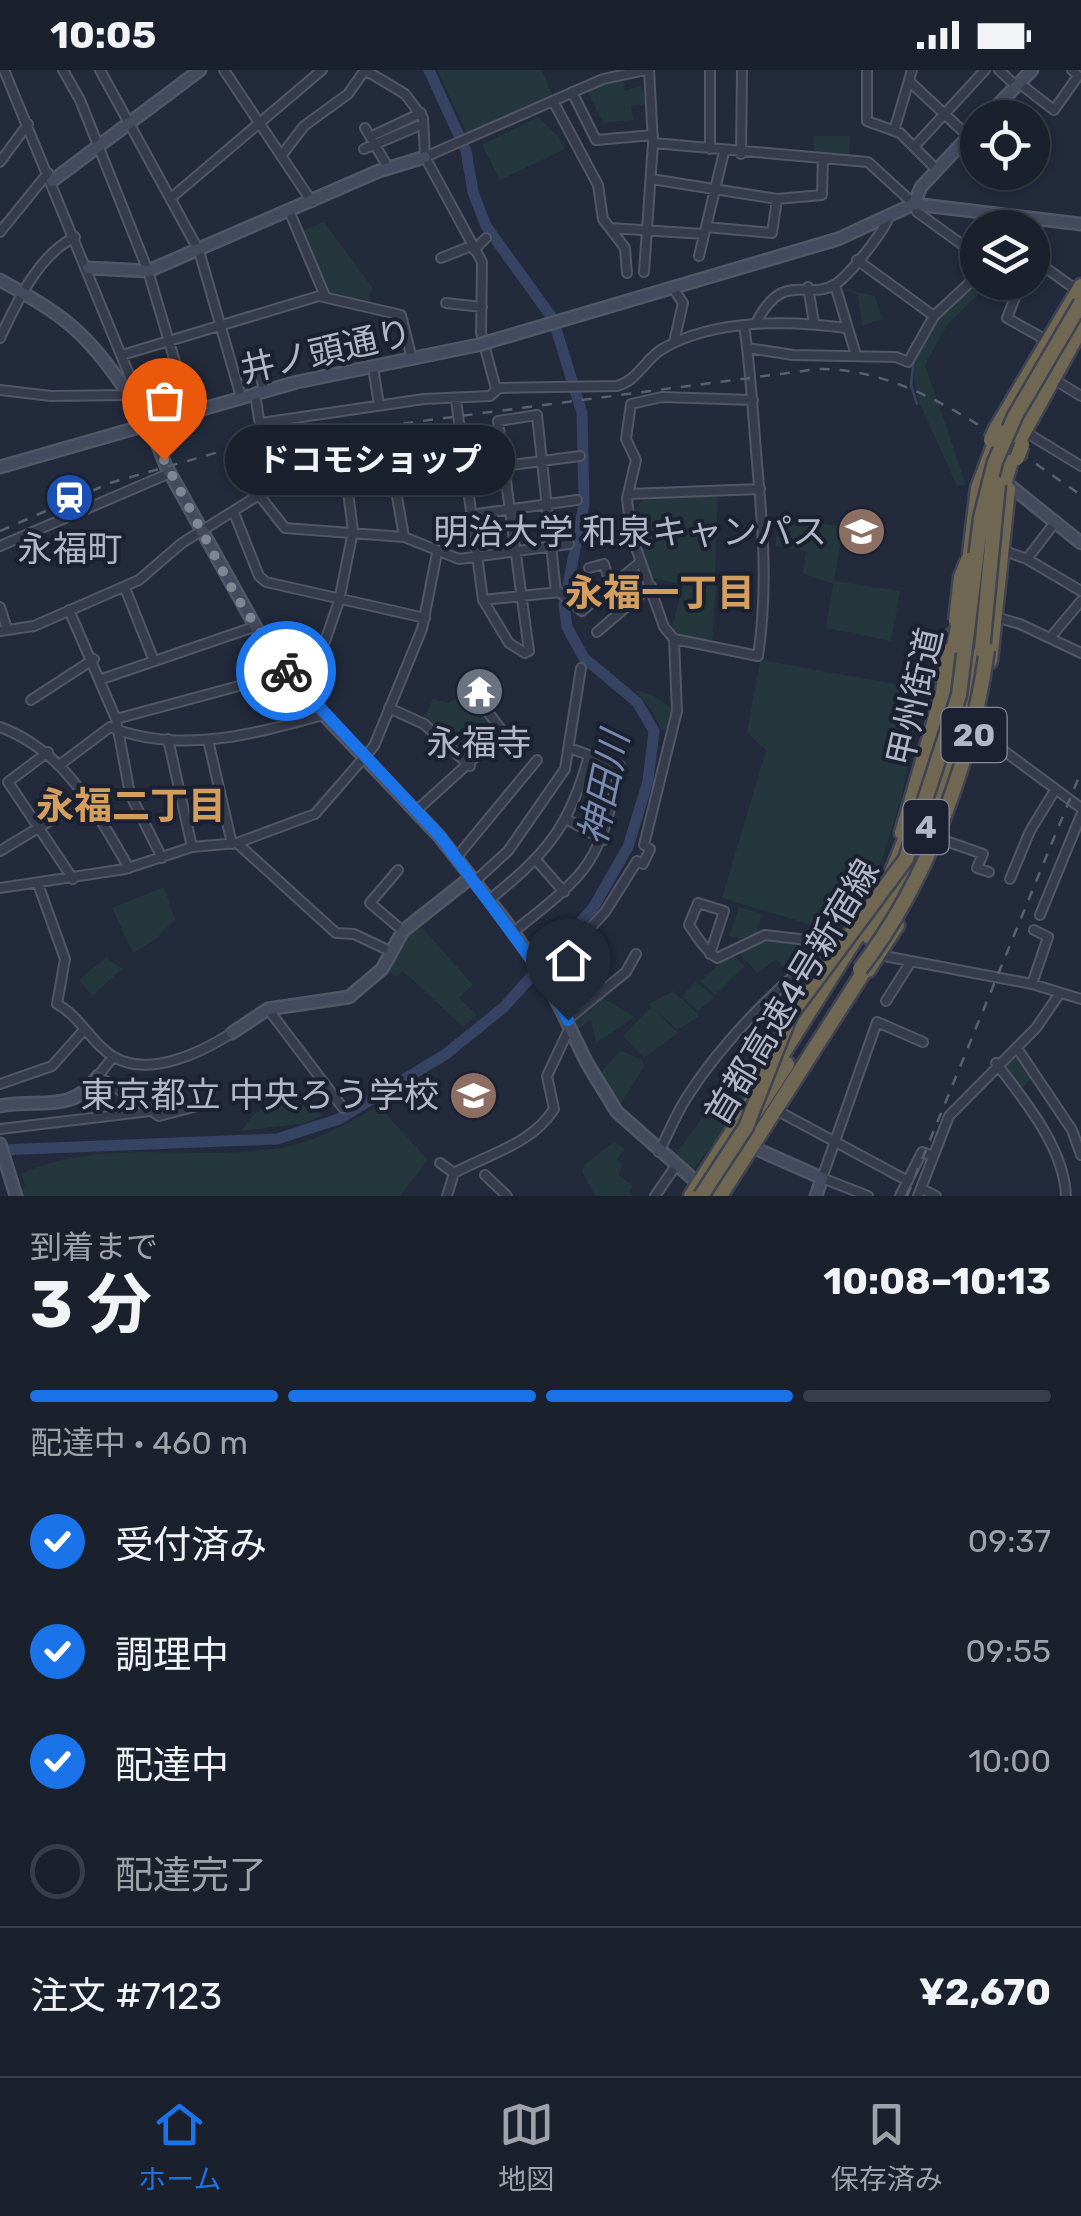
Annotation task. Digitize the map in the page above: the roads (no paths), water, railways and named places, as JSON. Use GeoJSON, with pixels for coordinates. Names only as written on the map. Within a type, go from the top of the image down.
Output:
{"type":"FeatureCollection","features":[{"type":"Feature","properties":{"kind":"highway"},"geometry":{"type":"LineString","coordinates":[[902,833],[943,692],[966,516],[996,436],[1080,294]]}},
{"type":"Feature","properties":{"kind":"highway","name":"首都高速4号新宿線"},"geometry":{"type":"LineString","coordinates":[[696,1189],[746,1126],[871,931],[906,859],[953,719],[981,518],[995,462],[1080,294]]}},
{"type":"Feature","properties":{"kind":"highway","name":"首都高速4号新宿線"},"geometry":{"type":"LineString","coordinates":[[715,1196],[860,969],[904,889],[961,721],[1003,485],[1022,421],[1081,320]]}},
{"type":"Feature","properties":{"kind":"highway","name":"甲州街道"},"geometry":{"type":"LineString","coordinates":[[715,1196],[752,1147],[877,955],[908,888],[962,734],[976,673],[996,520],[1020,447],[1081,328]]}},
{"type":"Feature","properties":{"kind":"highway","name":"20"},"geometry":{"type":"LineString","coordinates":[[877,955],[909,903],[940,839],[976,730],[995,617],[1003,485],[1081,337]]}},
{"type":"Feature","properties":{"kind":"highway"},"geometry":{"type":"LineString","coordinates":[[850,948],[902,833],[934,740],[986,477],[1015,416]]}},
{"type":"Feature","properties":{"kind":"highway","name":"甲州街道"},"geometry":{"type":"LineString","coordinates":[[696,1189],[850,948],[894,868],[948,719],[962,648],[978,488],[996,436]]}},
{"type":"Feature","properties":{"kind":"highway"},"geometry":{"type":"LineString","coordinates":[[909,903],[936,838],[979,674],[1003,485]]}},
{"type":"Feature","properties":{"kind":"highway"},"geometry":{"type":"LineString","coordinates":[[877,903],[912,831],[956,670],[966,516]]}},
{"type":"Feature","properties":{"kind":"highway"},"geometry":{"type":"LineString","coordinates":[[860,969],[898,914],[941,816],[972,729],[1002,550]]}},
{"type":"Feature","properties":{"kind":"highway","name":"4"},"geometry":{"type":"LineString","coordinates":[[746,1126],[790,1015],[906,859]]}},
{"type":"Feature","properties":{"kind":"main road"},"geometry":{"type":"LineString","coordinates":[[50,177],[130,126],[200,70]]}},
{"type":"Feature","properties":{"kind":"main road"},"geometry":{"type":"LineString","coordinates":[[1002,100],[1032,70]]}},
{"type":"Feature","properties":{"kind":"main road"},"geometry":{"type":"LineString","coordinates":[[960,144],[936,170],[914,204],[1078,224]]}},
{"type":"Feature","properties":{"kind":"main road"},"geometry":{"type":"LineString","coordinates":[[88,268],[148,272],[368,175],[425,157]]}},
{"type":"Feature","properties":{"kind":"main road","name":"井ノ頭通り"},"geometry":{"type":"LineString","coordinates":[[0,467],[260,392],[483,344],[554,324],[824,244],[914,204]]}},
{"type":"Feature","properties":{"kind":"main road"},"geometry":{"type":"LineString","coordinates":[[0,280],[82,330],[133,394],[201,531],[254,627],[287,673],[417,810],[489,900],[540,971],[618,1112],[696,1189],[715,1196]]}},
{"type":"Feature","properties":{"kind":"main road"},"geometry":{"type":"LineString","coordinates":[[1003,485],[1081,543]]}},
{"type":"Feature","properties":{"kind":"main road"},"geometry":{"type":"LineString","coordinates":[[232,1033],[268,1009],[349,997],[382,969],[403,931],[472,880]]}},
{"type":"Feature","properties":{"kind":"main road"},"geometry":{"type":"LineString","coordinates":[[0,1106],[58,1105],[85,1093],[98,1076]]}},
{"type":"Feature","properties":{"kind":"main road"},"geometry":{"type":"LineString","coordinates":[[752,1147],[822,1178],[816,1196]]}},
{"type":"Feature","properties":{"kind":"main road"},"geometry":{"type":"LineString","coordinates":[[1,1148],[16,1196]]}},
{"type":"Feature","properties":{"kind":"street"},"geometry":{"type":"LineString","coordinates":[[4,70],[88,268],[133,394],[51,396],[4,390]]}},
{"type":"Feature","properties":{"kind":"street"},"geometry":{"type":"LineString","coordinates":[[63,70],[148,272],[190,412]]}},
{"type":"Feature","properties":{"kind":"street"},"geometry":{"type":"LineString","coordinates":[[100,70],[199,250],[241,398]]}},
{"type":"Feature","properties":{"kind":"street"},"geometry":{"type":"LineString","coordinates":[[224,70],[312,202]]}},
{"type":"Feature","properties":{"kind":"street"},"geometry":{"type":"LineString","coordinates":[[170,198],[322,70]]}},
{"type":"Feature","properties":{"kind":"street"},"geometry":{"type":"LineString","coordinates":[[280,156],[304,126],[348,94],[365,70],[396,87],[422,118],[425,157],[482,262],[480,333],[496,389]]}},
{"type":"Feature","properties":{"kind":"street"},"geometry":{"type":"LineString","coordinates":[[425,157],[603,79],[647,70],[653,139],[644,272]]}},
{"type":"Feature","properties":{"kind":"street"},"geometry":{"type":"LineString","coordinates":[[710,70],[710,149]]}},
{"type":"Feature","properties":{"kind":"street"},"geometry":{"type":"LineString","coordinates":[[742,70],[742,154]]}},
{"type":"Feature","properties":{"kind":"street"},"geometry":{"type":"LineString","coordinates":[[867,70],[865,117],[894,130],[936,170]]}},
{"type":"Feature","properties":{"kind":"street"},"geometry":{"type":"LineString","coordinates":[[894,130],[912,70]]}},
{"type":"Feature","properties":{"kind":"street"},"geometry":{"type":"LineString","coordinates":[[914,147],[985,70]]}},
{"type":"Feature","properties":{"kind":"street"},"geometry":{"type":"LineString","coordinates":[[999,70],[1054,110],[1078,76],[1072,70]]}},
{"type":"Feature","properties":{"kind":"street"},"geometry":{"type":"LineString","coordinates":[[909,81],[960,128]]}},
{"type":"Feature","properties":{"kind":"street"},"geometry":{"type":"LineString","coordinates":[[572,92],[596,140],[653,139],[742,154],[868,162],[914,204],[917,212],[960,243]]}},
{"type":"Feature","properties":{"kind":"street"},"geometry":{"type":"LineString","coordinates":[[554,101],[598,185],[603,219],[625,248],[626,273]]}},
{"type":"Feature","properties":{"kind":"street"},"geometry":{"type":"LineString","coordinates":[[364,149],[422,118]]}},
{"type":"Feature","properties":{"kind":"street"},"geometry":{"type":"LineString","coordinates":[[0,162],[28,124]]}},
{"type":"Feature","properties":{"kind":"street"},"geometry":{"type":"LineString","coordinates":[[364,128],[375,140],[385,162]]}},
{"type":"Feature","properties":{"kind":"street"},"geometry":{"type":"LineString","coordinates":[[0,141],[10,148]]}},
{"type":"Feature","properties":{"kind":"street"},"geometry":{"type":"LineString","coordinates":[[700,256],[724,152]]}},
{"type":"Feature","properties":{"kind":"street"},"geometry":{"type":"LineString","coordinates":[[651,179],[778,199],[822,195],[819,158]]}},
{"type":"Feature","properties":{"kind":"street"},"geometry":{"type":"LineString","coordinates":[[0,232],[50,177]]}},
{"type":"Feature","properties":{"kind":"street"},"geometry":{"type":"LineString","coordinates":[[610,228],[772,233],[778,199]]}},
{"type":"Feature","properties":{"kind":"street"},"geometry":{"type":"LineString","coordinates":[[290,212],[325,296]]}},
{"type":"Feature","properties":{"kind":"street"},"geometry":{"type":"LineString","coordinates":[[757,321],[769,300],[808,287],[834,285],[885,229],[889,216]]}},
{"type":"Feature","properties":{"kind":"street"},"geometry":{"type":"LineString","coordinates":[[0,338],[23,292],[60,244],[75,237]]}},
{"type":"Feature","properties":{"kind":"street"},"geometry":{"type":"LineString","coordinates":[[441,258],[472,248],[486,238]]}},
{"type":"Feature","properties":{"kind":"street"},"geometry":{"type":"LineString","coordinates":[[857,260],[934,316]]}},
{"type":"Feature","properties":{"kind":"street"},"geometry":{"type":"LineString","coordinates":[[1050,273],[1080,294]]}},
{"type":"Feature","properties":{"kind":"street"},"geometry":{"type":"LineString","coordinates":[[834,285],[856,355]]}},
{"type":"Feature","properties":{"kind":"street"},"geometry":{"type":"LineString","coordinates":[[808,287],[814,324]]}},
{"type":"Feature","properties":{"kind":"street"},"geometry":{"type":"LineString","coordinates":[[673,288],[683,303],[674,342]]}},
{"type":"Feature","properties":{"kind":"street"},"geometry":{"type":"LineString","coordinates":[[748,348],[793,355],[856,355],[908,362],[934,316],[960,292]]}},
{"type":"Feature","properties":{"kind":"street"},"geometry":{"type":"LineString","coordinates":[[122,355],[325,296],[401,315],[412,360]]}},
{"type":"Feature","properties":{"kind":"street"},"geometry":{"type":"LineString","coordinates":[[1015,300],[1009,321],[1050,342]]}},
{"type":"Feature","properties":{"kind":"street"},"geometry":{"type":"LineString","coordinates":[[446,303],[482,307]]}},
{"type":"Feature","properties":{"kind":"street"},"geometry":{"type":"LineString","coordinates":[[261,423],[379,405],[490,396],[496,389],[574,384],[599,388],[632,382],[657,352],[674,342],[757,321],[846,328]]}},
{"type":"Feature","properties":{"kind":"street"},"geometry":{"type":"LineString","coordinates":[[674,640],[758,656],[766,562],[744,325]]}},
{"type":"Feature","properties":{"kind":"street"},"geometry":{"type":"LineString","coordinates":[[373,367],[379,405]]}},
{"type":"Feature","properties":{"kind":"street"},"geometry":{"type":"LineString","coordinates":[[0,607],[3,630],[34,626],[124,588],[201,531],[259,495],[270,481],[261,423],[259,372]]}},
{"type":"Feature","properties":{"kind":"street"},"geometry":{"type":"LineString","coordinates":[[4,390],[13,379]]}},
{"type":"Feature","properties":{"kind":"street"},"geometry":{"type":"LineString","coordinates":[[1055,380],[1081,396]]}},
{"type":"Feature","properties":{"kind":"street"},"geometry":{"type":"LineString","coordinates":[[540,971],[605,912],[637,861],[643,864],[650,849],[644,845],[677,711],[674,640],[664,627],[630,532],[628,494],[636,460],[626,439],[631,404],[662,397],[753,400]]}},
{"type":"Feature","properties":{"kind":"street"},"geometry":{"type":"LineString","coordinates":[[456,400],[483,600],[509,643],[529,652],[498,421],[537,415],[558,592]]}},
{"type":"Feature","properties":{"kind":"street"},"geometry":{"type":"LineString","coordinates":[[1020,447],[1032,440],[1081,466]]}},
{"type":"Feature","properties":{"kind":"street"},"geometry":{"type":"LineString","coordinates":[[268,470],[462,448]]}},
{"type":"Feature","properties":{"kind":"street"},"geometry":{"type":"LineString","coordinates":[[390,456],[404,538]]}},
{"type":"Feature","properties":{"kind":"street"},"geometry":{"type":"LineString","coordinates":[[466,472],[580,456]]}},
{"type":"Feature","properties":{"kind":"street"},"geometry":{"type":"LineString","coordinates":[[306,696],[339,601],[354,531],[344,461]]}},
{"type":"Feature","properties":{"kind":"street"},"geometry":{"type":"LineString","coordinates":[[0,546],[170,472]]}},
{"type":"Feature","properties":{"kind":"street"},"geometry":{"type":"LineString","coordinates":[[628,494],[760,489]]}},
{"type":"Feature","properties":{"kind":"street"},"geometry":{"type":"LineString","coordinates":[[259,495],[285,528],[404,538],[437,553],[476,558],[569,544]]}},
{"type":"Feature","properties":{"kind":"street"},"geometry":{"type":"LineString","coordinates":[[470,515],[577,500]]}},
{"type":"Feature","properties":{"kind":"street"},"geometry":{"type":"LineString","coordinates":[[234,513],[259,576],[266,582],[339,601],[373,602],[425,618]]}},
{"type":"Feature","properties":{"kind":"street"},"geometry":{"type":"LineString","coordinates":[[1027,559],[1056,521]]}},
{"type":"Feature","properties":{"kind":"street"},"geometry":{"type":"LineString","coordinates":[[600,540],[630,532]]}},
{"type":"Feature","properties":{"kind":"street"},"geometry":{"type":"LineString","coordinates":[[1002,550],[1027,559],[1081,591]]}},
{"type":"Feature","properties":{"kind":"street"},"geometry":{"type":"LineString","coordinates":[[0,888],[129,868],[192,847],[235,843],[315,814],[366,756],[425,618],[437,553]]}},
{"type":"Feature","properties":{"kind":"street"},"geometry":{"type":"LineString","coordinates":[[483,600],[558,592],[582,611],[639,563]]}},
{"type":"Feature","properties":{"kind":"street"},"geometry":{"type":"LineString","coordinates":[[588,568],[604,564],[611,586]]}},
{"type":"Feature","properties":{"kind":"street"},"geometry":{"type":"LineString","coordinates":[[597,632],[651,586]]}},
{"type":"Feature","properties":{"kind":"street"},"geometry":{"type":"LineString","coordinates":[[124,588],[154,661]]}},
{"type":"Feature","properties":{"kind":"street"},"geometry":{"type":"LineString","coordinates":[[1050,638],[1081,601]]}},
{"type":"Feature","properties":{"kind":"street"},"geometry":{"type":"LineString","coordinates":[[70,610],[102,679],[120,731],[136,805],[162,858]]}},
{"type":"Feature","properties":{"kind":"street"},"geometry":{"type":"LineString","coordinates":[[995,617],[1078,652],[1081,640]]}},
{"type":"Feature","properties":{"kind":"street"},"geometry":{"type":"LineString","coordinates":[[102,679],[254,627]]}},
{"type":"Feature","properties":{"kind":"street"},"geometry":{"type":"LineString","coordinates":[[31,700],[94,659]]}},
{"type":"Feature","properties":{"kind":"street"},"geometry":{"type":"LineString","coordinates":[[472,880],[500,860],[559,780],[569,748],[582,668]]}},
{"type":"Feature","properties":{"kind":"street"},"geometry":{"type":"LineString","coordinates":[[116,719],[287,673]]}},
{"type":"Feature","properties":{"kind":"street"},"geometry":{"type":"LineString","coordinates":[[417,810],[470,766],[503,732],[484,707],[498,686]]}},
{"type":"Feature","properties":{"kind":"street"},"geometry":{"type":"LineString","coordinates":[[388,708],[424,724],[470,766]]}},
{"type":"Feature","properties":{"kind":"street"},"geometry":{"type":"LineString","coordinates":[[62,763],[106,728],[139,738],[208,740],[324,715]]}},
{"type":"Feature","properties":{"kind":"street"},"geometry":{"type":"LineString","coordinates":[[0,727],[62,763],[129,868]]}},
{"type":"Feature","properties":{"kind":"street"},"geometry":{"type":"LineString","coordinates":[[0,741],[10,730]]}},
{"type":"Feature","properties":{"kind":"street"},"geometry":{"type":"LineString","coordinates":[[976,730],[1081,812],[1040,915]]}},
{"type":"Feature","properties":{"kind":"street"},"geometry":{"type":"LineString","coordinates":[[168,740],[192,847]]}},
{"type":"Feature","properties":{"kind":"street"},"geometry":{"type":"LineString","coordinates":[[208,740],[235,843],[320,922],[336,933],[354,934],[390,951]]}},
{"type":"Feature","properties":{"kind":"street"},"geometry":{"type":"LineString","coordinates":[[513,932],[564,892],[604,840],[620,766],[569,748]]}},
{"type":"Feature","properties":{"kind":"street"},"geometry":{"type":"LineString","coordinates":[[48,752],[8,782],[73,879]]}},
{"type":"Feature","properties":{"kind":"street"},"geometry":{"type":"LineString","coordinates":[[489,900],[537,861],[568,820],[589,754]]}},
{"type":"Feature","properties":{"kind":"street"},"geometry":{"type":"LineString","coordinates":[[456,858],[537,760]]}},
{"type":"Feature","properties":{"kind":"street"},"geometry":{"type":"LineString","coordinates":[[1010,879],[1030,831],[1055,790]]}},
{"type":"Feature","properties":{"kind":"street"},"geometry":{"type":"LineString","coordinates":[[136,805],[148,798]]}},
{"type":"Feature","properties":{"kind":"street"},"geometry":{"type":"LineString","coordinates":[[0,851],[86,800]]}},
{"type":"Feature","properties":{"kind":"street"},"geometry":{"type":"LineString","coordinates":[[568,820],[604,840]]}},
{"type":"Feature","properties":{"kind":"street"},"geometry":{"type":"LineString","coordinates":[[940,839],[983,854],[977,868],[989,872]]}},
{"type":"Feature","properties":{"kind":"street"},"geometry":{"type":"LineString","coordinates":[[537,861],[564,892]]}},
{"type":"Feature","properties":{"kind":"street"},"geometry":{"type":"LineString","coordinates":[[398,870],[370,903],[403,931]]}},
{"type":"Feature","properties":{"kind":"street"},"geometry":{"type":"LineString","coordinates":[[38,884],[65,959],[57,1004],[114,1057],[131,1062],[185,1060],[232,1033]]}},
{"type":"Feature","properties":{"kind":"street"},"geometry":{"type":"LineString","coordinates":[[710,954],[724,911],[698,903],[689,925],[710,954],[720,958],[765,935],[850,948]]}},
{"type":"Feature","properties":{"kind":"street"},"geometry":{"type":"LineString","coordinates":[[1032,984],[1048,938],[1034,930]]}},
{"type":"Feature","properties":{"kind":"street"},"geometry":{"type":"LineString","coordinates":[[658,1152],[687,1097],[717,1060],[795,972],[832,943]]}},
{"type":"Feature","properties":{"kind":"street"},"geometry":{"type":"LineString","coordinates":[[446,1196],[454,1173],[533,1135],[545,1123],[554,1109],[547,1076],[569,1024],[626,972],[636,954]]}},
{"type":"Feature","properties":{"kind":"street"},"geometry":{"type":"LineString","coordinates":[[877,955],[1080,996]]}},
{"type":"Feature","properties":{"kind":"street"},"geometry":{"type":"LineString","coordinates":[[886,1001],[910,963]]}},
{"type":"Feature","properties":{"kind":"street"},"geometry":{"type":"LineString","coordinates":[[936,1196],[920,1192],[949,1116],[996,1064],[1016,1048],[1060,993]]}},
{"type":"Feature","properties":{"kind":"street"},"geometry":{"type":"LineString","coordinates":[[268,1009],[344,1108]]}},
{"type":"Feature","properties":{"kind":"street"},"geometry":{"type":"LineString","coordinates":[[868,1196],[822,1178],[834,1139],[877,1022],[922,1042]]}},
{"type":"Feature","properties":{"kind":"street"},"geometry":{"type":"LineString","coordinates":[[0,1084],[52,1066],[84,1030]]}},
{"type":"Feature","properties":{"kind":"street"},"geometry":{"type":"LineString","coordinates":[[1016,1048],[1072,1130],[1081,1155]]}},
{"type":"Feature","properties":{"kind":"street"},"geometry":{"type":"LineString","coordinates":[[114,1057],[98,1076],[159,1116],[209,1104]]}},
{"type":"Feature","properties":{"kind":"street"},"geometry":{"type":"LineString","coordinates":[[996,1064],[1041,1128],[1062,1175],[1066,1196]]}},
{"type":"Feature","properties":{"kind":"street"},"geometry":{"type":"LineString","coordinates":[[776,1110],[908,1181]]}},
{"type":"Feature","properties":{"kind":"street"},"geometry":{"type":"LineString","coordinates":[[0,1129],[150,1111]]}},
{"type":"Feature","properties":{"kind":"street"},"geometry":{"type":"LineString","coordinates":[[900,1196],[922,1152],[933,1156]]}},
{"type":"Feature","properties":{"kind":"street"},"geometry":{"type":"LineString","coordinates":[[440,1163],[454,1173]]}},
{"type":"Feature","properties":{"kind":"street"},"geometry":{"type":"LineString","coordinates":[[656,1196],[678,1168]]}},
{"type":"Feature","properties":{"kind":"street"},"geometry":{"type":"LineString","coordinates":[[485,1176],[507,1196]]}},
{"type":"Feature","properties":{"kind":"waterway","name":"神田川"},"geometry":{"type":"LineString","coordinates":[[0,1150],[277,1139],[339,1119],[446,1054],[504,1007],[593,908],[628,847],[648,781],[654,731],[637,702],[584,658],[567,627],[564,605],[584,504],[582,413],[553,319],[486,226],[473,192],[466,151],[429,70]]}},
{"type":"Feature","properties":{"kind":"waterway"},"geometry":{"type":"LineString","coordinates":[[914,356],[911,385],[917,404]]}},
{"type":"Feature","properties":{"kind":"railway"},"geometry":{"type":"LineString","coordinates":[[0,531],[110,483],[247,444],[818,369],[854,372],[924,395],[989,432],[1081,495]]}},
{"type":"Feature","properties":{"kind":"railway"},"geometry":{"type":"LineString","coordinates":[[907,1196],[1081,772]]}},
{"type":"Feature","properties":{"kind":"place","name":"ドコモショップ"},"geometry":{"type":"Point","coordinates":[164,460]}},
{"type":"Feature","properties":{"kind":"place","name":"永福町"},"geometry":{"type":"Point","coordinates":[70,497]}},
{"type":"Feature","properties":{"kind":"place","name":"明治大学 和泉キャンパス"},"geometry":{"type":"Point","coordinates":[862,532]}},
{"type":"Feature","properties":{"kind":"place","name":"永福寺"},"geometry":{"type":"Point","coordinates":[479,691]}},
{"type":"Feature","properties":{"kind":"place","name":"東京都立 中央ろう学校"},"geometry":{"type":"Point","coordinates":[474,1095]}},
{"type":"Feature","properties":{"kind":"district","name":"永福一丁目"},"geometry":{"type":"Point","coordinates":[660,593]}},
{"type":"Feature","properties":{"kind":"district","name":"永福二丁目"},"geometry":{"type":"Point","coordinates":[131,806]}}]}
